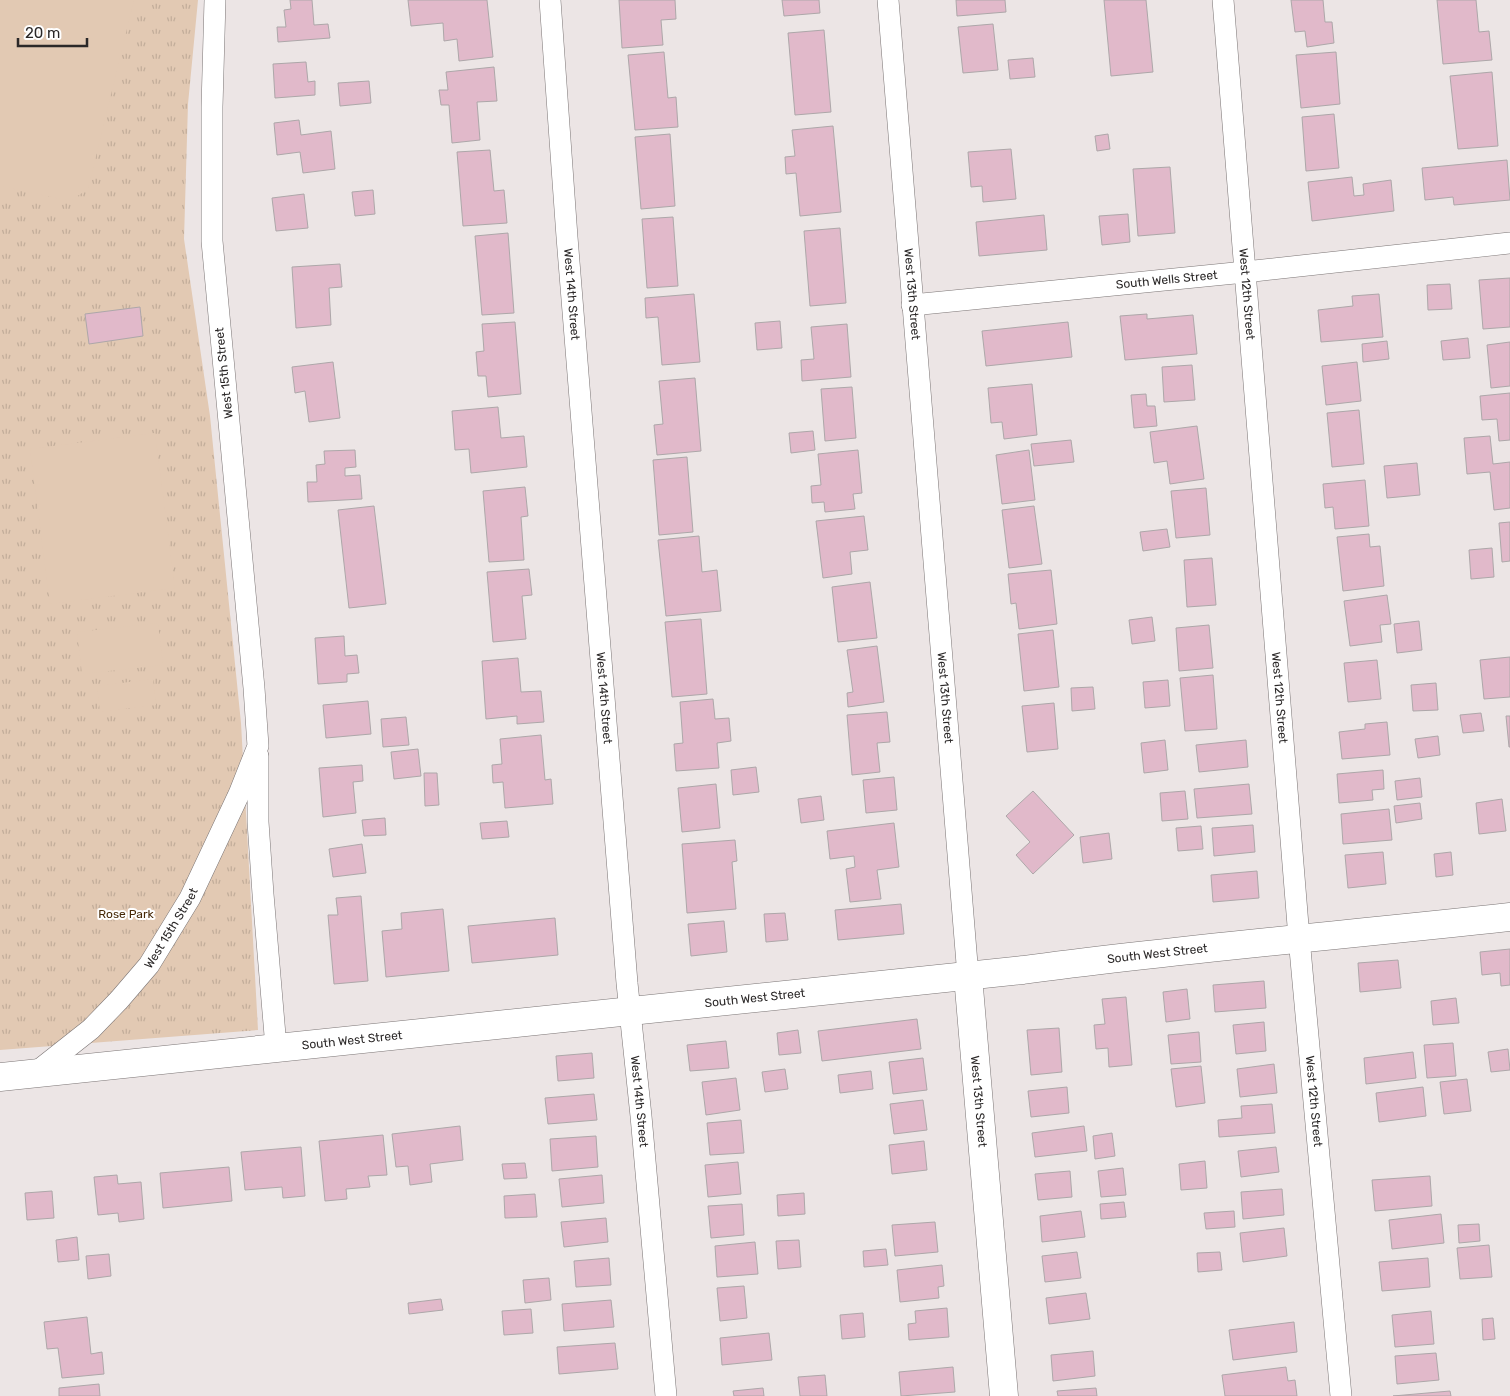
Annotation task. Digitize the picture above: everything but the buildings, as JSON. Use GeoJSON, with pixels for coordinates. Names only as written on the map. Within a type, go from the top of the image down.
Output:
{"type":"FeatureCollection","features":[{"type":"Feature","properties":{"kind":"street","name":"West 15th Street"},"geometry":{"type":"LineString","coordinates":[[215,0],[212,117],[212,241],[254,688],[258,746],[259,831],[276,1047]]}},
{"type":"Feature","properties":{"kind":"street","name":"West 14th Street"},"geometry":{"type":"LineString","coordinates":[[550,0],[582,425],[630,1010],[666,1396]]}},
{"type":"Feature","properties":{"kind":"street","name":"West 13th Street"},"geometry":{"type":"LineString","coordinates":[[888,0],[1004,1396]]}},
{"type":"Feature","properties":{"kind":"street","name":"West 12th Street"},"geometry":{"type":"LineString","coordinates":[[1223,0],[1300,938],[1341,1396]]}},
{"type":"Feature","properties":{"kind":"street","name":"South Wells Street"},"geometry":{"type":"LineString","coordinates":[[912,305],[1245,272],[1510,243]]}},
{"type":"Feature","properties":{"kind":"street","name":"West 15th Street"},"geometry":{"type":"LineString","coordinates":[[34,1074],[91,1029],[149,964],[190,898],[219,838],[258,746]]}},
{"type":"Feature","properties":{"kind":"street","name":"South West Street"},"geometry":{"type":"LineString","coordinates":[[0,1078],[276,1047],[968,976],[1300,938],[1510,917]]}},
{"type":"Feature","properties":{"kind":"green space","name":"Rose Park"},"geometry":{"type":"Polygon","coordinates":[[[0,0],[198,0],[188,104],[184,239],[210,416],[241,723],[258,1030],[0,1050],[0,0]]]}},
{"type":"Feature","properties":{"kind":"green space"},"geometry":{"type":"Polygon","coordinates":[[[0,0],[134,0],[88,189],[70,201],[0,186],[0,0]]]}},
{"type":"Feature","properties":{"kind":"green space"},"geometry":{"type":"Polygon","coordinates":[[[155,433],[175,588],[50,604],[30,449],[155,433]]]}},
{"type":"Feature","properties":{"kind":"green space"},"geometry":{"type":"Polygon","coordinates":[[[158,623],[163,665],[82,674],[77,632],[158,623]]]}},
{"type":"Feature","properties":{"kind":"green space"},"geometry":{"type":"Polygon","coordinates":[[[153,679],[156,705],[100,712],[97,686],[153,679]]]}}]}
